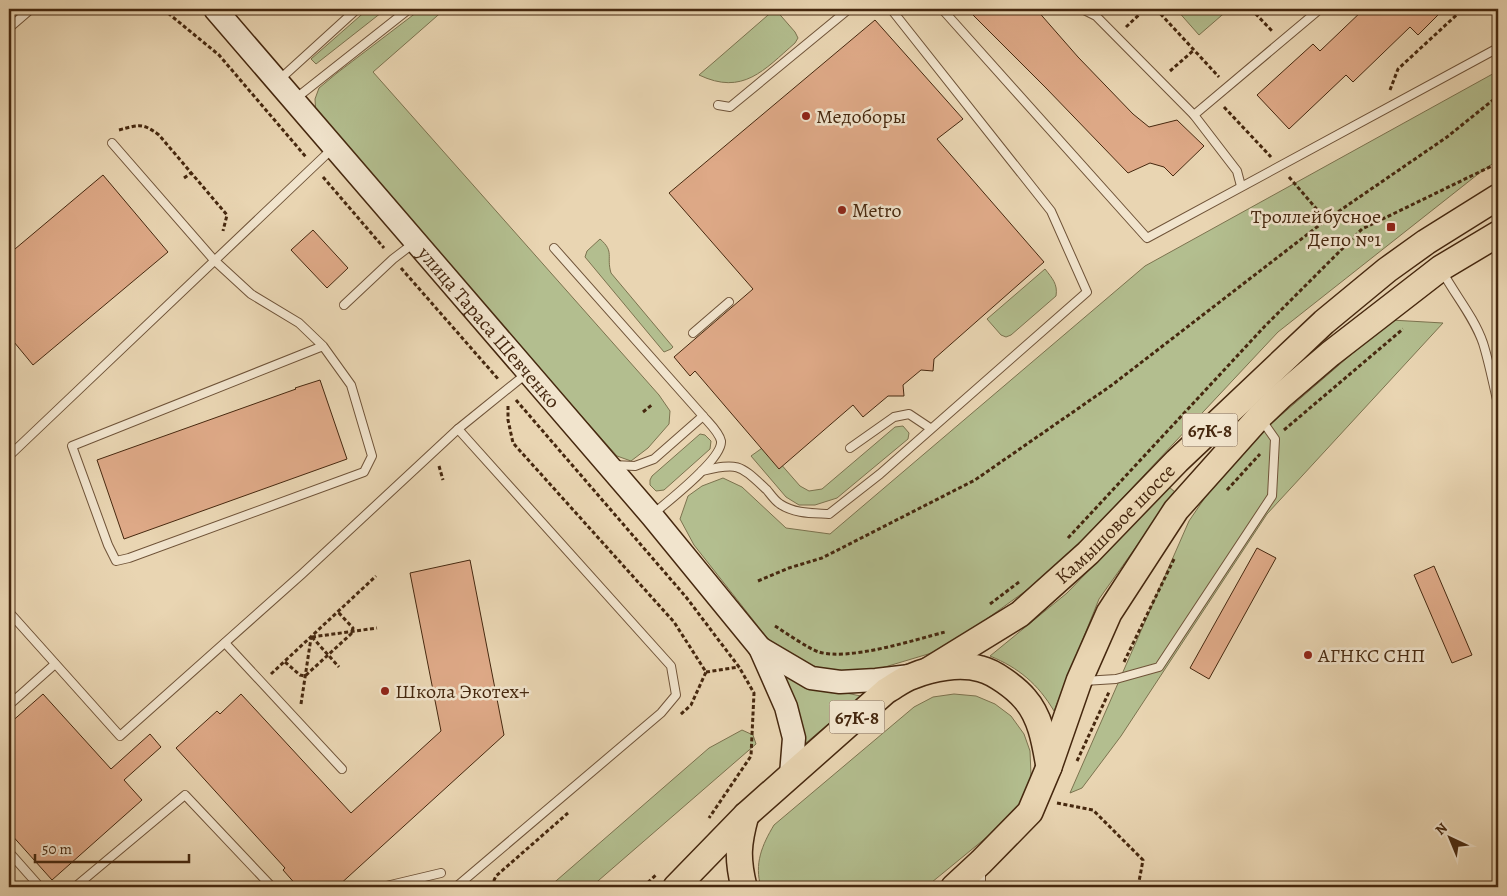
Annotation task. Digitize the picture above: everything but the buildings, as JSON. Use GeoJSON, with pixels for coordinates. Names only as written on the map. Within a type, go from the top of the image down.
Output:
{"type":"FeatureCollection","features":[{"type":"Feature","properties":{"kind":"main road","name":"улица Тараса Шевченко"},"geometry":{"type":"LineString","coordinates":[[215,9],[652,516],[760,648],[786,707],[794,738],[791,775]]}},
{"type":"Feature","properties":{"kind":"main road","name":"Камышовое шоссе"},"geometry":{"type":"LineString","coordinates":[[667,880],[746,815],[886,691],[1020,614],[1088,554],[1177,462],[1324,322],[1387,270],[1426,242],[1498,196]]}},
{"type":"Feature","properties":{"kind":"main road","name":"Камышовое шоссе"},"geometry":{"type":"LineString","coordinates":[[954,887],[1030,812],[1049,767],[1079,681],[1109,613],[1176,510],[1260,416],[1330,354],[1440,268],[1498,234]]}},
{"type":"Feature","properties":{"kind":"main road","name":"улица Тараса Шевченко"},"geometry":{"type":"LineString","coordinates":[[760,648],[811,678],[840,682],[876,680],[920,673]]}},
{"type":"Feature","properties":{"kind":"main road","name":"Камышовое шоссе"},"geometry":{"type":"LineString","coordinates":[[920,673],[956,667],[981,669],[1006,682],[1025,699],[1036,718],[1044,739],[1049,767]]}},
{"type":"Feature","properties":{"kind":"main road"},"geometry":{"type":"LineString","coordinates":[[744,887],[739,864],[740,839],[746,815]]}},
{"type":"Feature","properties":{"kind":"lane"},"geometry":{"type":"LineString","coordinates":[[9,28],[31,9]]}},
{"type":"Feature","properties":{"kind":"lane"},"geometry":{"type":"LineString","coordinates":[[277,82],[358,9]]}},
{"type":"Feature","properties":{"kind":"lane"},"geometry":{"type":"LineString","coordinates":[[294,101],[409,9]]}},
{"type":"Feature","properties":{"kind":"lane"},"geometry":{"type":"LineString","coordinates":[[718,105],[730,107],[849,9]]}},
{"type":"Feature","properties":{"kind":"lane"},"geometry":{"type":"LineString","coordinates":[[702,471],[725,466],[739,467],[780,504],[800,512],[829,514],[880,474],[930,428],[1087,292],[1051,211],[891,9]]}},
{"type":"Feature","properties":{"kind":"lane"},"geometry":{"type":"LineString","coordinates":[[942,9],[1147,238],[1498,48]]}},
{"type":"Feature","properties":{"kind":"lane"},"geometry":{"type":"LineString","coordinates":[[1082,9],[1096,16],[1194,115],[1237,171],[1241,186]]}},
{"type":"Feature","properties":{"kind":"lane"},"geometry":{"type":"LineString","coordinates":[[1194,115],[1320,9]]}},
{"type":"Feature","properties":{"kind":"lane"},"geometry":{"type":"LineString","coordinates":[[112,143],[214,260],[251,294],[299,323],[323,346],[351,385],[372,456],[364,472],[129,558],[116,561],[108,545],[72,446],[323,346]]}},
{"type":"Feature","properties":{"kind":"lane"},"geometry":{"type":"LineString","coordinates":[[9,456],[333,148]]}},
{"type":"Feature","properties":{"kind":"lane"},"geometry":{"type":"LineString","coordinates":[[344,305],[393,258],[415,242]]}},
{"type":"Feature","properties":{"kind":"lane"},"geometry":{"type":"LineString","coordinates":[[554,248],[703,416],[716,432],[721,442],[715,456],[702,471],[652,516]]}},
{"type":"Feature","properties":{"kind":"lane"},"geometry":{"type":"LineString","coordinates":[[1440,268],[1464,305],[1482,342],[1498,404]]}},
{"type":"Feature","properties":{"kind":"lane"},"geometry":{"type":"LineString","coordinates":[[693,333],[729,302]]}},
{"type":"Feature","properties":{"kind":"lane"},"geometry":{"type":"LineString","coordinates":[[9,612],[120,736],[225,643],[458,429],[527,373]]}},
{"type":"Feature","properties":{"kind":"lane"},"geometry":{"type":"LineString","coordinates":[[850,448],[894,417],[909,414],[930,428]]}},
{"type":"Feature","properties":{"kind":"lane"},"geometry":{"type":"LineString","coordinates":[[606,464],[635,466],[654,459],[703,416]]}},
{"type":"Feature","properties":{"kind":"lane"},"geometry":{"type":"LineString","coordinates":[[1079,681],[1116,679],[1159,668],[1272,496],[1275,438],[1260,416]]}},
{"type":"Feature","properties":{"kind":"lane"},"geometry":{"type":"LineString","coordinates":[[456,887],[661,713],[676,695],[671,666],[458,429]]}},
{"type":"Feature","properties":{"kind":"lane"},"geometry":{"type":"LineString","coordinates":[[225,643],[342,770]]}},
{"type":"Feature","properties":{"kind":"lane"},"geometry":{"type":"LineString","coordinates":[[9,705],[55,664]]}},
{"type":"Feature","properties":{"kind":"lane"},"geometry":{"type":"LineString","coordinates":[[75,887],[185,795],[272,887]]}},
{"type":"Feature","properties":{"kind":"lane"},"geometry":{"type":"LineString","coordinates":[[9,852],[40,887]]}},
{"type":"Feature","properties":{"kind":"lane"},"geometry":{"type":"LineString","coordinates":[[981,862],[981,887]]}},
{"type":"Feature","properties":{"kind":"lane"},"geometry":{"type":"LineString","coordinates":[[382,887],[441,873]]}},
{"type":"Feature","properties":{"kind":"path"},"geometry":{"type":"LineString","coordinates":[[163,9],[219,55],[686,597],[739,667],[754,693],[751,756],[706,823]]}},
{"type":"Feature","properties":{"kind":"path"},"geometry":{"type":"LineString","coordinates":[[1116,36],[1145,9]]}},
{"type":"Feature","properties":{"kind":"path"},"geometry":{"type":"LineString","coordinates":[[1156,9],[1228,87]]}},
{"type":"Feature","properties":{"kind":"path"},"geometry":{"type":"LineString","coordinates":[[1251,9],[1282,42]]}},
{"type":"Feature","properties":{"kind":"path"},"geometry":{"type":"LineString","coordinates":[[1388,108],[1391,85],[1398,69],[1463,9]]}},
{"type":"Feature","properties":{"kind":"path"},"geometry":{"type":"LineString","coordinates":[[1159,80],[1194,50]]}},
{"type":"Feature","properties":{"kind":"path"},"geometry":{"type":"LineString","coordinates":[[758,581],[822,558],[975,480],[1112,385],[1326,220],[1447,137],[1498,96]]}},
{"type":"Feature","properties":{"kind":"path"},"geometry":{"type":"LineString","coordinates":[[1216,97],[1280,166],[1326,220]]}},
{"type":"Feature","properties":{"kind":"path"},"geometry":{"type":"LineString","coordinates":[[118,130],[138,125],[147,126],[159,135],[227,215],[225,229],[207,251]]}},
{"type":"Feature","properties":{"kind":"path"},"geometry":{"type":"LineString","coordinates":[[1065,541],[1265,326],[1362,229],[1498,163]]}},
{"type":"Feature","properties":{"kind":"path"},"geometry":{"type":"LineString","coordinates":[[184,178],[191,173]]}},
{"type":"Feature","properties":{"kind":"path"},"geometry":{"type":"LineString","coordinates":[[508,390],[508,420],[514,443],[674,622],[706,672]]}},
{"type":"Feature","properties":{"kind":"path"},"geometry":{"type":"LineString","coordinates":[[643,412],[652,404]]}},
{"type":"Feature","properties":{"kind":"path"},"geometry":{"type":"LineString","coordinates":[[262,683],[376,576]]}},
{"type":"Feature","properties":{"kind":"path"},"geometry":{"type":"LineString","coordinates":[[985,607],[1023,579]]}},
{"type":"Feature","properties":{"kind":"path"},"geometry":{"type":"LineString","coordinates":[[338,612],[352,628],[352,631]]}},
{"type":"Feature","properties":{"kind":"path"},"geometry":{"type":"LineString","coordinates":[[775,626],[819,652],[846,654],[890,647],[946,632]]}},
{"type":"Feature","properties":{"kind":"path"},"geometry":{"type":"LineString","coordinates":[[311,637],[377,628]]}},
{"type":"Feature","properties":{"kind":"path"},"geometry":{"type":"LineString","coordinates":[[306,676],[352,631]]}},
{"type":"Feature","properties":{"kind":"path"},"geometry":{"type":"LineString","coordinates":[[311,637],[339,667]]}},
{"type":"Feature","properties":{"kind":"path"},"geometry":{"type":"LineString","coordinates":[[301,704],[311,637]]}},
{"type":"Feature","properties":{"kind":"path"},"geometry":{"type":"LineString","coordinates":[[285,662],[300,675],[306,676]]}},
{"type":"Feature","properties":{"kind":"path"},"geometry":{"type":"LineString","coordinates":[[706,672],[739,667]]}},
{"type":"Feature","properties":{"kind":"path"},"geometry":{"type":"LineString","coordinates":[[676,718],[691,705],[706,672]]}},
{"type":"Feature","properties":{"kind":"path"},"geometry":{"type":"LineString","coordinates":[[491,887],[496,876],[571,810]]}},
{"type":"Feature","properties":{"kind":"path"},"geometry":{"type":"LineString","coordinates":[[643,887],[667,880]]}},
{"type":"Feature","properties":{"kind":"green space"},"geometry":{"type":"Polygon","coordinates":[[[368,9],[386,9],[316,64],[311,59],[368,9]]]}},
{"type":"Feature","properties":{"kind":"green space"},"geometry":{"type":"Polygon","coordinates":[[[421,9],[445,9],[373,72],[659,395],[670,411],[669,424],[648,448],[631,461],[617,456],[316,116],[315,99],[319,88],[421,9]]]}},
{"type":"Feature","properties":{"kind":"green space"},"geometry":{"type":"Polygon","coordinates":[[[775,9],[798,38],[795,43],[763,71],[741,81],[728,83],[714,81],[699,75],[775,9]]]}},
{"type":"Feature","properties":{"kind":"green space"},"geometry":{"type":"Polygon","coordinates":[[[1176,9],[1229,9],[1199,35],[1176,9]]]}},
{"type":"Feature","properties":{"kind":"green space"},"geometry":{"type":"Polygon","coordinates":[[[1498,71],[1498,160],[1278,332],[1056,569],[945,649],[858,675],[830,671],[805,663],[776,649],[694,545],[680,519],[688,496],[702,486],[723,478],[742,487],[786,528],[830,534],[1145,266],[1498,71]]]}},
{"type":"Feature","properties":{"kind":"green space"},"geometry":{"type":"Polygon","coordinates":[[[600,239],[605,243],[609,251],[611,273],[673,347],[671,349],[664,352],[585,257],[587,251],[600,239]]]}},
{"type":"Feature","properties":{"kind":"green space"},"geometry":{"type":"Polygon","coordinates":[[[1045,269],[1055,285],[1056,296],[1011,335],[1006,337],[1001,335],[987,319],[1045,269]]]}},
{"type":"Feature","properties":{"kind":"green space"},"geometry":{"type":"Polygon","coordinates":[[[1391,320],[1443,323],[1267,514],[1121,736],[1082,788],[1070,793],[1189,521],[1217,480],[1265,429],[1391,320]]]}},
{"type":"Feature","properties":{"kind":"green space"},"geometry":{"type":"Polygon","coordinates":[[[903,426],[909,433],[908,439],[837,498],[815,505],[799,505],[786,497],[751,456],[765,446],[800,486],[809,491],[822,489],[895,427],[903,426]]]}},
{"type":"Feature","properties":{"kind":"green space"},"geometry":{"type":"Polygon","coordinates":[[[700,434],[705,435],[711,441],[710,449],[664,490],[656,491],[650,485],[652,476],[700,434]]]}},
{"type":"Feature","properties":{"kind":"green space"},"geometry":{"type":"Polygon","coordinates":[[[1169,487],[1175,492],[1099,599],[1054,711],[1048,701],[1027,678],[1010,666],[990,656],[1067,593],[1169,487]]]}},
{"type":"Feature","properties":{"kind":"green space"},"geometry":{"type":"Polygon","coordinates":[[[775,666],[820,688],[861,696],[800,748],[775,666]]]}},
{"type":"Feature","properties":{"kind":"green space"},"geometry":{"type":"Polygon","coordinates":[[[954,694],[976,696],[995,704],[1011,716],[1024,734],[1030,751],[1031,775],[1027,794],[1015,814],[926,887],[761,887],[758,870],[760,855],[774,825],[914,707],[933,697],[954,694]]]}},
{"type":"Feature","properties":{"kind":"green space"},"geometry":{"type":"Polygon","coordinates":[[[742,730],[753,735],[756,744],[591,887],[549,887],[709,748],[742,730]]]}},
{"type":"Feature","properties":{"kind":"place","name":"Медоборы"},"geometry":{"type":"Point","coordinates":[806,116]}},
{"type":"Feature","properties":{"kind":"place","name":"Metro"},"geometry":{"type":"Point","coordinates":[842,210]}},
{"type":"Feature","properties":{"kind":"place","name":"Троллейбусное Депо №1"},"geometry":{"type":"Point","coordinates":[1391,227]}},
{"type":"Feature","properties":{"kind":"place","name":"АГНКС СНП"},"geometry":{"type":"Point","coordinates":[1308,655]}},
{"type":"Feature","properties":{"kind":"place","name":"Школа Экотех+"},"geometry":{"type":"Point","coordinates":[385,691]}}]}
